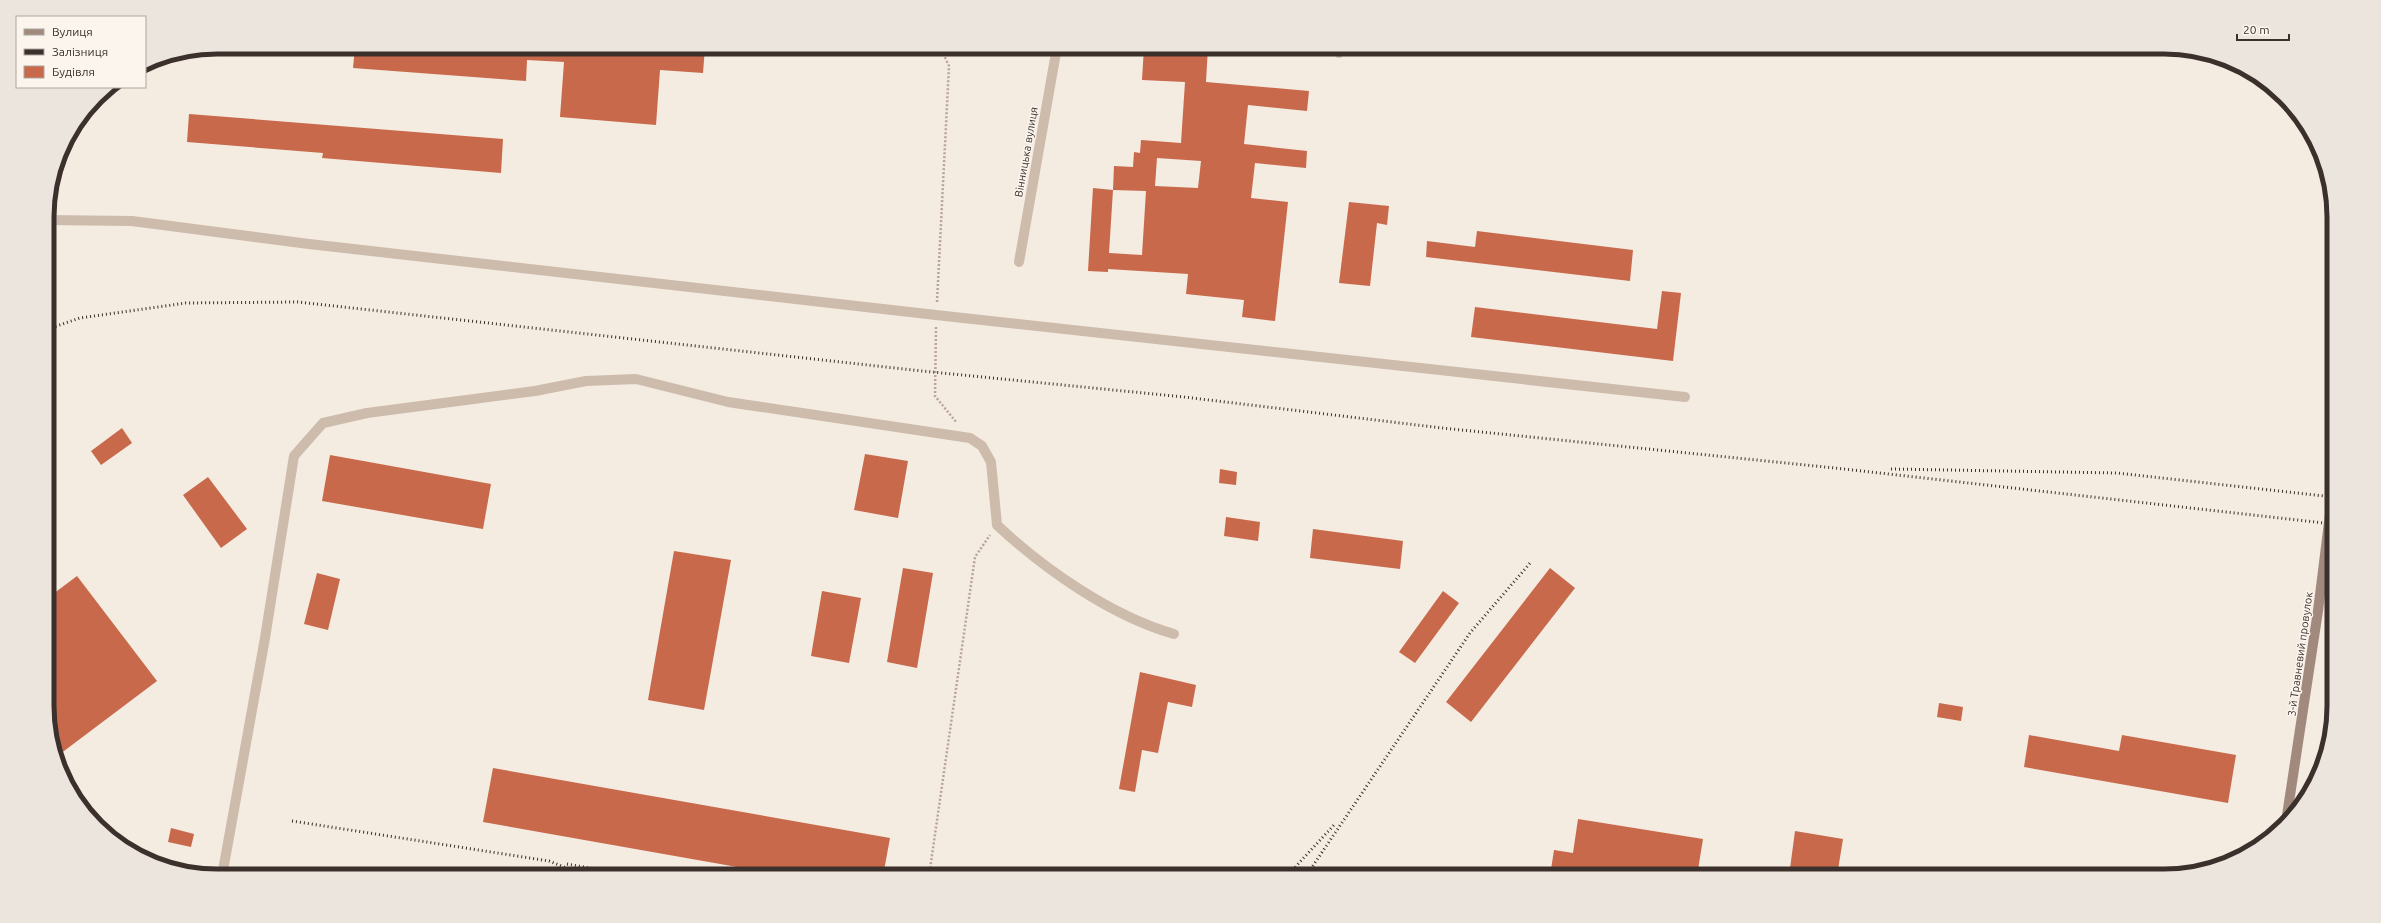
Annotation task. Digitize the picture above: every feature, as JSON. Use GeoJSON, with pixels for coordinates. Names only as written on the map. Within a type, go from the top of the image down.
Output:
{"type":"FeatureCollection","features":[{"type":"Feature","properties":{"kind":"main road","name":"3-й Травневий провулок"},"geometry":{"type":"LineString","coordinates":[[2287,812],[2317,619],[2327,538]]}},
{"type":"Feature","properties":{"kind":"street","name":"Вінницька вулиця"},"geometry":{"type":"LineString","coordinates":[[1019,262],[1056,54]]}},
{"type":"Feature","properties":{"kind":"street"},"geometry":{"type":"LineString","coordinates":[[54,220],[132,221],[309,244],[936,315],[1685,396]]}},
{"type":"Feature","properties":{"kind":"street"},"geometry":{"type":"LineString","coordinates":[[223,869],[265,638],[294,456],[323,423],[367,413],[534,391],[586,381],[636,379],[728,402],[970,438],[982,446],[990,462],[997,525],[1025,551],[1083,592],[1153,628],[1174,634]]}},
{"type":"Feature","properties":{"kind":"path"},"geometry":{"type":"LineString","coordinates":[[943,54],[949,66],[936,315],[935,396],[970,438]]}},
{"type":"Feature","properties":{"kind":"path"},"geometry":{"type":"LineString","coordinates":[[930,869],[974,557],[997,525]]}},
{"type":"Feature","properties":{"kind":"building"},"geometry":{"type":"Polygon","coordinates":[[[354,54],[704,54],[703,73],[660,70],[656,125],[560,117],[564,62],[527,60],[526,81],[353,68],[354,54]]]}},
{"type":"Feature","properties":{"kind":"building"},"geometry":{"type":"Polygon","coordinates":[[[1144,54],[1208,54],[1206,82],[1309,91],[1307,111],[1248,105],[1244,144],[1307,151],[1306,168],[1255,163],[1251,198],[1288,202],[1275,321],[1242,317],[1244,300],[1186,294],[1188,274],[1108,269],[1108,272],[1088,271],[1093,188],[1113,190],[1114,166],[1133,167],[1134,152],[1140,153],[1141,140],[1181,143],[1185,82],[1142,80],[1144,54]],[[1157,158],[1155,186],[1198,188],[1201,161],[1157,158]],[[1113,190],[1109,253],[1142,255],[1146,191],[1113,190]]]}},
{"type":"Feature","properties":{"kind":"building"},"geometry":{"type":"Polygon","coordinates":[[[189,114],[503,139],[501,173],[322,158],[323,153],[187,142],[189,114]]]}},
{"type":"Feature","properties":{"kind":"building"},"geometry":{"type":"Polygon","coordinates":[[[1349,202],[1389,206],[1387,225],[1377,223],[1370,286],[1339,283],[1349,202]]]}},
{"type":"Feature","properties":{"kind":"building"},"geometry":{"type":"Polygon","coordinates":[[[1477,231],[1633,250],[1630,281],[1426,257],[1427,241],[1475,247],[1477,231]]]}},
{"type":"Feature","properties":{"kind":"building"},"geometry":{"type":"Polygon","coordinates":[[[1662,291],[1681,293],[1673,361],[1471,337],[1475,307],[1657,329],[1662,291]]]}},
{"type":"Feature","properties":{"kind":"building"},"geometry":{"type":"Polygon","coordinates":[[[122,428],[132,443],[101,465],[91,451],[122,428]]]}},
{"type":"Feature","properties":{"kind":"building"},"geometry":{"type":"Polygon","coordinates":[[[865,454],[908,461],[898,518],[854,510],[865,454]]]}},
{"type":"Feature","properties":{"kind":"building"},"geometry":{"type":"Polygon","coordinates":[[[330,455],[491,484],[483,529],[322,501],[330,455]]]}},
{"type":"Feature","properties":{"kind":"building"},"geometry":{"type":"Polygon","coordinates":[[[1220,469],[1237,472],[1236,485],[1219,483],[1220,469]]]}},
{"type":"Feature","properties":{"kind":"building"},"geometry":{"type":"Polygon","coordinates":[[[208,477],[247,529],[221,548],[183,495],[208,477]]]}},
{"type":"Feature","properties":{"kind":"building"},"geometry":{"type":"Polygon","coordinates":[[[1226,517],[1260,522],[1258,541],[1224,536],[1226,517]]]}},
{"type":"Feature","properties":{"kind":"building"},"geometry":{"type":"Polygon","coordinates":[[[1313,529],[1403,541],[1400,569],[1310,558],[1313,529]]]}},
{"type":"Feature","properties":{"kind":"building"},"geometry":{"type":"Polygon","coordinates":[[[674,551],[731,560],[704,710],[648,700],[674,551]]]}},
{"type":"Feature","properties":{"kind":"building"},"geometry":{"type":"Polygon","coordinates":[[[903,568],[933,573],[917,668],[887,662],[903,568]]]}},
{"type":"Feature","properties":{"kind":"building"},"geometry":{"type":"Polygon","coordinates":[[[1550,568],[1575,588],[1471,722],[1446,702],[1550,568]]]}},
{"type":"Feature","properties":{"kind":"building"},"geometry":{"type":"Polygon","coordinates":[[[317,573],[340,579],[328,630],[304,624],[317,573]]]}},
{"type":"Feature","properties":{"kind":"building"},"geometry":{"type":"Polygon","coordinates":[[[77,576],[157,681],[61,753],[57,738],[54,717],[54,593],[77,576]]]}},
{"type":"Feature","properties":{"kind":"building"},"geometry":{"type":"Polygon","coordinates":[[[822,591],[861,598],[849,663],[811,656],[822,591]]]}},
{"type":"Feature","properties":{"kind":"building"},"geometry":{"type":"Polygon","coordinates":[[[1443,591],[1459,603],[1415,663],[1399,652],[1443,591]]]}},
{"type":"Feature","properties":{"kind":"building"},"geometry":{"type":"Polygon","coordinates":[[[1140,672],[1196,685],[1192,707],[1168,702],[1158,753],[1142,750],[1135,792],[1119,789],[1140,672]]]}},
{"type":"Feature","properties":{"kind":"building"},"geometry":{"type":"Polygon","coordinates":[[[1939,703],[1963,707],[1961,721],[1937,717],[1939,703]]]}},
{"type":"Feature","properties":{"kind":"building"},"geometry":{"type":"Polygon","coordinates":[[[2029,735],[2119,751],[2122,735],[2236,755],[2228,803],[2024,767],[2029,735]]]}},
{"type":"Feature","properties":{"kind":"building"},"geometry":{"type":"Polygon","coordinates":[[[493,768],[890,838],[884,869],[748,869],[483,822],[493,768]]]}},
{"type":"Feature","properties":{"kind":"building"},"geometry":{"type":"Polygon","coordinates":[[[1578,819],[1703,839],[1698,869],[1551,869],[1554,850],[1573,853],[1578,819]]]}},
{"type":"Feature","properties":{"kind":"building"},"geometry":{"type":"Polygon","coordinates":[[[171,828],[194,834],[191,847],[168,842],[171,828]]]}},
{"type":"Feature","properties":{"kind":"building"},"geometry":{"type":"Polygon","coordinates":[[[1795,831],[1843,839],[1838,869],[1790,869],[1795,831]]]}},
{"type":"Feature","properties":{"kind":"railway"},"geometry":{"type":"LineString","coordinates":[[54,327],[80,318],[186,303],[298,302],[922,371],[1184,397],[1442,428],[1835,468],[2327,523]]}},
{"type":"Feature","properties":{"kind":"railway"},"geometry":{"type":"LineString","coordinates":[[1891,469],[2117,473],[2327,496]]}},
{"type":"Feature","properties":{"kind":"railway"},"geometry":{"type":"LineString","coordinates":[[1311,869],[1470,633],[1531,562]]}},
{"type":"Feature","properties":{"kind":"railway"},"geometry":{"type":"LineString","coordinates":[[292,821],[549,861],[569,869]]}},
{"type":"Feature","properties":{"kind":"railway"},"geometry":{"type":"LineString","coordinates":[[1293,869],[1334,825]]}},
{"type":"Feature","properties":{"kind":"railway"},"geometry":{"type":"LineString","coordinates":[[567,864],[595,869]]}}]}
